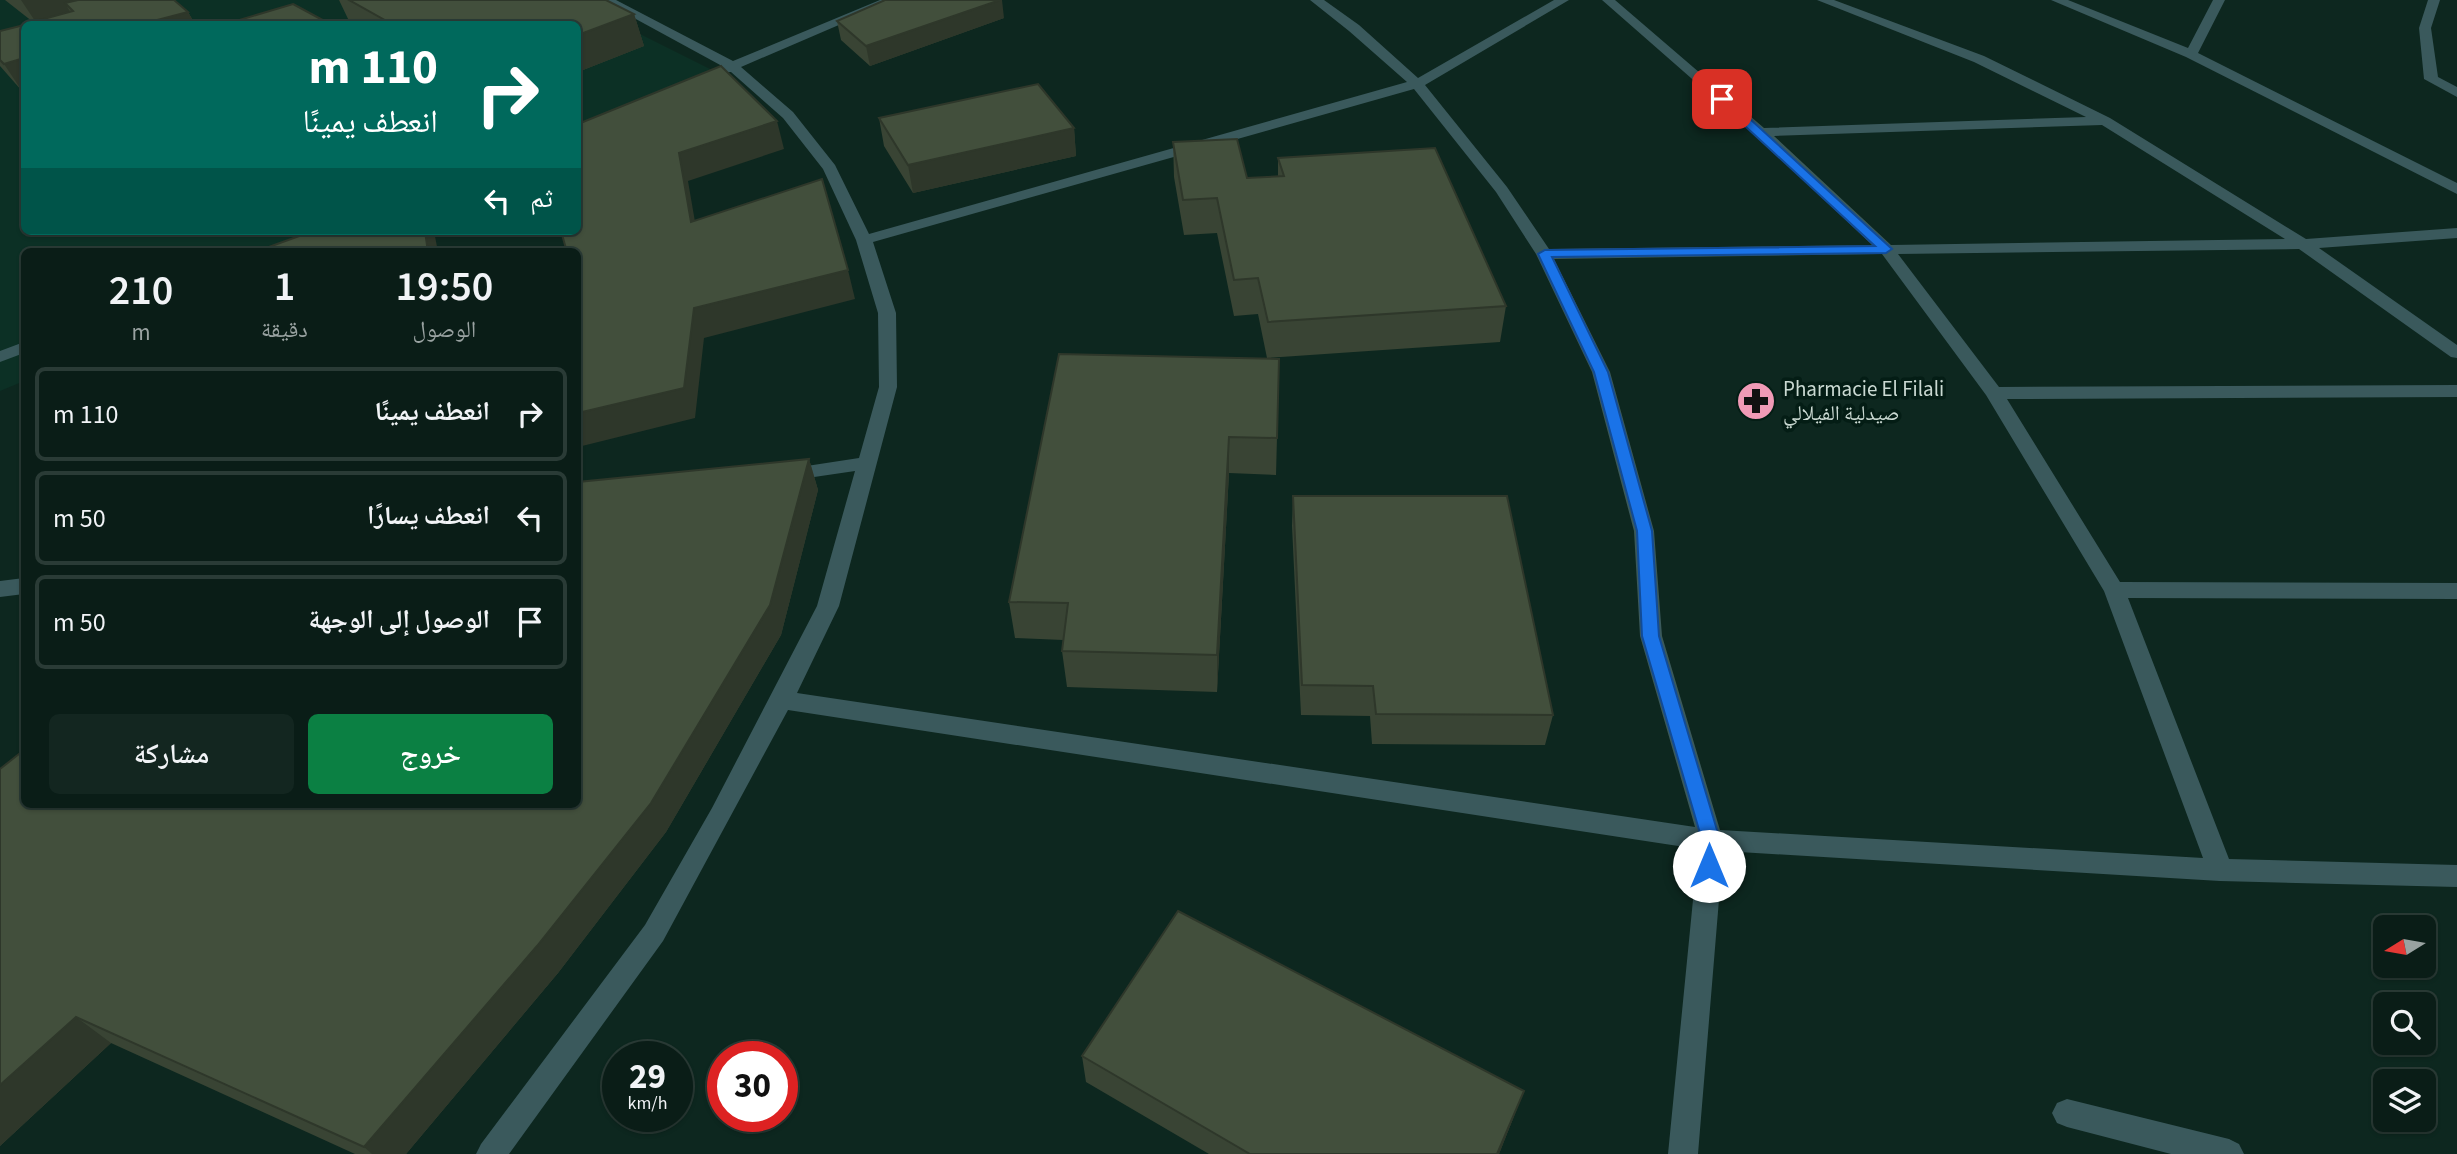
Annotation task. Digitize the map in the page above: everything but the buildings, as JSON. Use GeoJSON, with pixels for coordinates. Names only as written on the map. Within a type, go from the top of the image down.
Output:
{"type":"FeatureCollection","features":[{"type":"Feature","properties":{"kind":"street"},"geometry":{"type":"LineString","coordinates":[[491,1154],[654,933],[782,700],[828,606],[888,387],[887,313],[864,240],[830,168],[788,115],[732,66],[607,0]]}},
{"type":"Feature","properties":{"kind":"street"},"geometry":{"type":"LineString","coordinates":[[706,77],[891,0]]}},
{"type":"Feature","properties":{"kind":"street"},"geometry":{"type":"LineString","coordinates":[[864,240],[1417,84],[1563,0]]}},
{"type":"Feature","properties":{"kind":"street"},"geometry":{"type":"LineString","coordinates":[[1608,0],[1760,132],[1886,249],[1994,393],[2114,590],[2220,870]]}},
{"type":"Feature","properties":{"kind":"street"},"geometry":{"type":"LineString","coordinates":[[1823,0],[1979,59],[2105,121],[2303,244],[2457,353]]}},
{"type":"Feature","properties":{"kind":"street"},"geometry":{"type":"LineString","coordinates":[[2057,0],[2191,54],[2457,189]]}},
{"type":"Feature","properties":{"kind":"street"},"geometry":{"type":"LineString","coordinates":[[2191,54],[2219,0]]}},
{"type":"Feature","properties":{"kind":"street"},"geometry":{"type":"LineString","coordinates":[[2434,0],[2425,28],[2431,79],[2457,93]]}},
{"type":"Feature","properties":{"kind":"street"},"geometry":{"type":"LineString","coordinates":[[1325,2],[1417,84],[1502,190],[1545,254],[1601,372],[1644,531],[1651,636],[1711,840],[1683,1154]]}},
{"type":"Feature","properties":{"kind":"street"},"geometry":{"type":"LineString","coordinates":[[1760,132],[2105,121]]}},
{"type":"Feature","properties":{"kind":"street"},"geometry":{"type":"LineString","coordinates":[[1545,254],[2303,244],[2457,233]]}},
{"type":"Feature","properties":{"kind":"street"},"geometry":{"type":"LineString","coordinates":[[0,356],[21,348]]}},
{"type":"Feature","properties":{"kind":"street"},"geometry":{"type":"LineString","coordinates":[[1994,393],[2457,391]]}},
{"type":"Feature","properties":{"kind":"street"},"geometry":{"type":"LineString","coordinates":[[771,477],[868,463]]}},
{"type":"Feature","properties":{"kind":"street"},"geometry":{"type":"LineString","coordinates":[[0,589],[21,586]]}},
{"type":"Feature","properties":{"kind":"street"},"geometry":{"type":"LineString","coordinates":[[2114,590],[2457,591]]}},
{"type":"Feature","properties":{"kind":"street"},"geometry":{"type":"LineString","coordinates":[[782,700],[1711,840],[2220,870],[2457,877]]}},
{"type":"Feature","properties":{"kind":"street"},"geometry":{"type":"LineString","coordinates":[[2067,1113],[2229,1154]]}},
{"type":"Feature","properties":{"kind":"shaded area"},"geometry":{"type":"Polygon","coordinates":[[[0,0],[572,0],[734,81],[581,146],[581,21],[21,21],[21,235],[369,235],[339,248],[21,248],[21,382],[0,391],[0,0]]]}},
{"type":"Feature","properties":{"kind":"place","name":"Pharmacie El Filali صيدلية الفيلالي"},"geometry":{"type":"Point","coordinates":[1756,401]}},
{"type":"Feature","properties":{"kind":"route"},"geometry":{"type":"LineString","coordinates":[[1709,866],[1711,840],[1651,636],[1644,531],[1601,372],[1545,254],[1886,249],[1722,99]]}}]}
